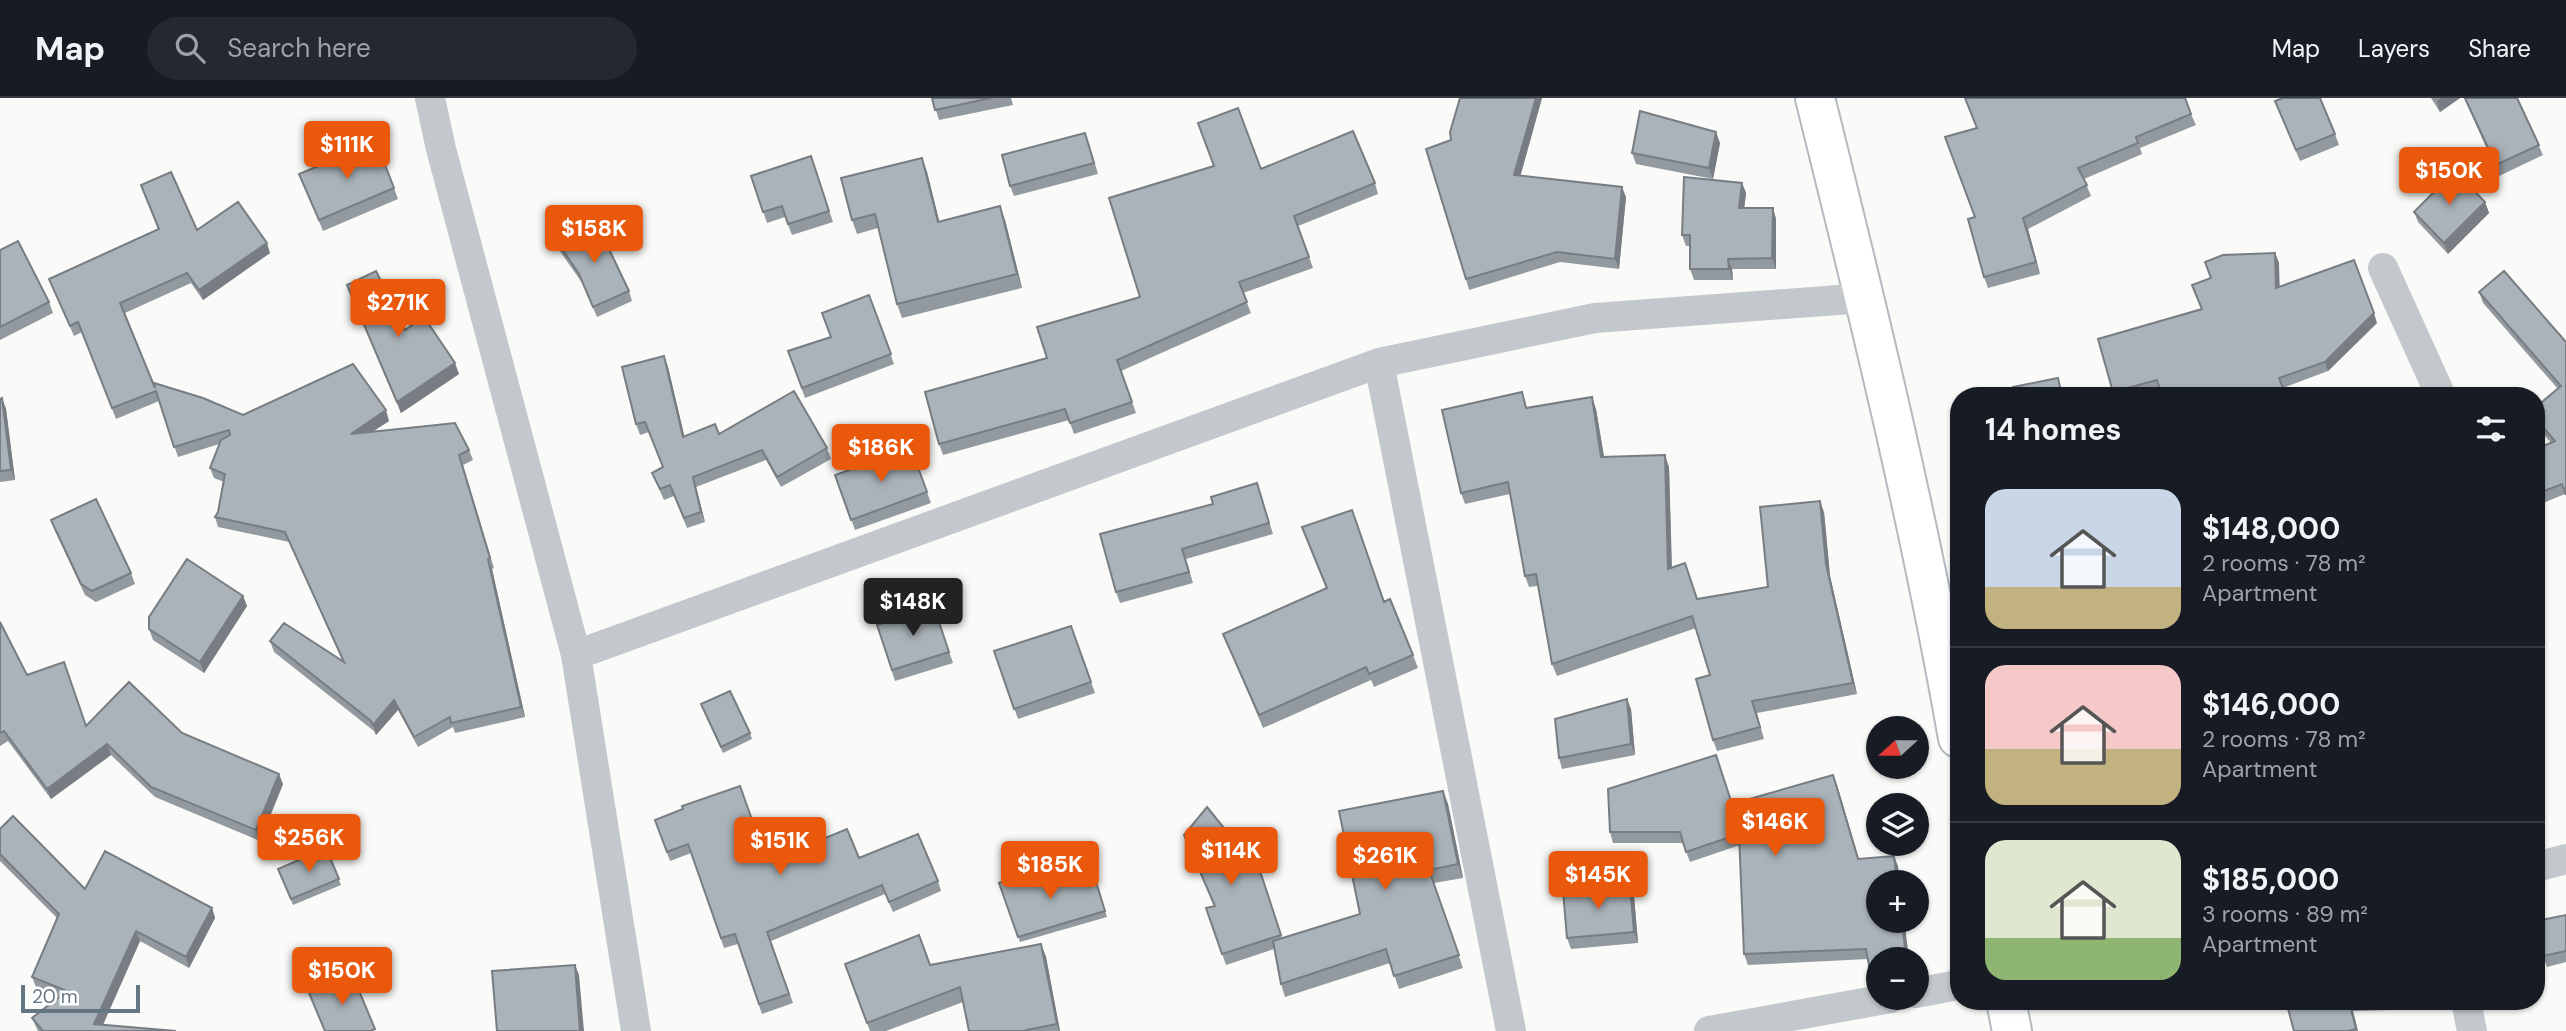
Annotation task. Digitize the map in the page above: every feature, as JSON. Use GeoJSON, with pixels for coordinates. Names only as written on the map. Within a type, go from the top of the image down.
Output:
{"type":"FeatureCollection","features":[{"type":"Feature","properties":{"kind":"street"},"geometry":{"type":"LineString","coordinates":[[430,98],[441,149],[576,655],[636,1031]]}},
{"type":"Feature","properties":{"kind":"street"},"geometry":{"type":"LineString","coordinates":[[1815,98],[1865,298],[1940,633],[1950,691]]}},
{"type":"Feature","properties":{"kind":"street"},"geometry":{"type":"LineString","coordinates":[[2383,268],[2437,387]]}},
{"type":"Feature","properties":{"kind":"street"},"geometry":{"type":"LineString","coordinates":[[576,655],[1379,363],[1595,317],[1865,298]]}},
{"type":"Feature","properties":{"kind":"street"},"geometry":{"type":"LineString","coordinates":[[1379,363],[1511,1031]]}},
{"type":"Feature","properties":{"kind":"street"},"geometry":{"type":"LineString","coordinates":[[2545,865],[2566,859]]}},
{"type":"Feature","properties":{"kind":"street"},"geometry":{"type":"LineString","coordinates":[[1929,991],[1950,987]]}},
{"type":"Feature","properties":{"kind":"street"},"geometry":{"type":"LineString","coordinates":[[1709,1031],[1866,1003]]}},
{"type":"Feature","properties":{"kind":"street"},"geometry":{"type":"LineString","coordinates":[[2008,1010],[2012,1031]]}},
{"type":"Feature","properties":{"kind":"street"},"geometry":{"type":"LineString","coordinates":[[2468,1010],[2472,1031]]}},
{"type":"Feature","properties":{"kind":"building"},"geometry":{"type":"Polygon","coordinates":[[[932,98],[991,98],[935,110],[932,98]]]}},
{"type":"Feature","properties":{"kind":"building"},"geometry":{"type":"Polygon","coordinates":[[[1460,98],[1536,98],[1514,175],[1622,187],[1615,259],[1557,252],[1466,279],[1426,149],[1451,140],[1450,132],[1460,98]]]}},
{"type":"Feature","properties":{"kind":"building"},"geometry":{"type":"Polygon","coordinates":[[[1965,98],[2185,98],[2191,114],[2136,137],[2138,143],[2078,168],[2087,185],[2023,218],[2036,262],[1984,277],[1968,219],[1975,217],[1945,137],[1977,128],[1965,98]]]}},
{"type":"Feature","properties":{"kind":"building"},"geometry":{"type":"Polygon","coordinates":[[[2283,98],[2320,98],[2335,134],[2296,150],[2275,101],[2283,98]]]}},
{"type":"Feature","properties":{"kind":"building"},"geometry":{"type":"Polygon","coordinates":[[[2465,98],[2517,98],[2539,145],[2496,165],[2465,98]]]}},
{"type":"Feature","properties":{"kind":"building"},"geometry":{"type":"Polygon","coordinates":[[[1238,108],[1261,169],[1353,131],[1375,183],[1294,216],[1309,257],[1239,282],[1247,302],[1117,360],[1132,402],[1070,423],[1065,409],[939,444],[925,392],[1047,358],[1037,327],[1140,297],[1109,198],[1214,166],[1198,123],[1238,108]]]}},
{"type":"Feature","properties":{"kind":"building"},"geometry":{"type":"Polygon","coordinates":[[[1640,111],[1716,132],[1709,168],[1632,153],[1640,111]]]}},
{"type":"Feature","properties":{"kind":"building"},"geometry":{"type":"Polygon","coordinates":[[[1085,133],[1094,163],[1010,186],[1002,155],[1085,133]]]}},
{"type":"Feature","properties":{"kind":"building"},"geometry":{"type":"Polygon","coordinates":[[[376,142],[394,188],[319,220],[299,174],[376,142]]]}},
{"type":"Feature","properties":{"kind":"building"},"geometry":{"type":"Polygon","coordinates":[[[811,156],[829,211],[788,224],[782,206],[763,212],[751,176],[811,156]]]}},
{"type":"Feature","properties":{"kind":"building"},"geometry":{"type":"Polygon","coordinates":[[[922,158],[938,222],[1000,206],[1017,274],[897,304],[875,214],[852,220],[841,178],[922,158]]]}},
{"type":"Feature","properties":{"kind":"building"},"geometry":{"type":"Polygon","coordinates":[[[2455,171],[2485,202],[2444,243],[2414,212],[2455,171]]]}},
{"type":"Feature","properties":{"kind":"building"},"geometry":{"type":"Polygon","coordinates":[[[171,172],[197,230],[238,202],[267,243],[199,290],[187,273],[120,303],[155,388],[154,383],[203,398],[243,415],[353,364],[386,410],[351,434],[455,423],[469,450],[459,455],[490,558],[488,559],[521,707],[451,723],[450,717],[414,737],[394,700],[373,725],[270,641],[284,623],[344,662],[285,532],[215,517],[225,474],[210,468],[221,440],[230,435],[229,430],[174,447],[156,391],[112,408],[78,322],[70,326],[49,279],[159,229],[141,185],[171,172]]]}},
{"type":"Feature","properties":{"kind":"building"},"geometry":{"type":"Polygon","coordinates":[[[1684,177],[1742,183],[1739,208],[1773,208],[1772,258],[1728,259],[1729,269],[1690,269],[1690,235],[1682,235],[1684,177]]]}},
{"type":"Feature","properties":{"kind":"building"},"geometry":{"type":"Polygon","coordinates":[[[598,226],[629,291],[593,307],[579,274],[556,240],[598,226]]]}},
{"type":"Feature","properties":{"kind":"building"},"geometry":{"type":"Polygon","coordinates":[[[18,241],[49,302],[0,327],[0,250],[18,241]]]}},
{"type":"Feature","properties":{"kind":"building"},"geometry":{"type":"Polygon","coordinates":[[[2275,253],[2276,288],[2354,260],[2374,313],[2325,362],[2279,378],[2282,387],[2159,387],[2157,380],[2131,387],[2112,387],[2098,339],[2202,309],[2192,285],[2211,278],[2205,262],[2223,255],[2275,253]]]}},
{"type":"Feature","properties":{"kind":"building"},"geometry":{"type":"Polygon","coordinates":[[[376,271],[405,330],[424,317],[455,363],[397,402],[347,285],[376,271]]]}},
{"type":"Feature","properties":{"kind":"building"},"geometry":{"type":"Polygon","coordinates":[[[2504,271],[2566,342],[2566,495],[2562,484],[2545,491],[2545,445],[2555,441],[2545,429],[2545,399],[2561,386],[2479,292],[2504,271]]]}},
{"type":"Feature","properties":{"kind":"building"},"geometry":{"type":"Polygon","coordinates":[[[869,295],[891,354],[802,388],[788,351],[831,337],[822,313],[869,295]]]}},
{"type":"Feature","properties":{"kind":"building"},"geometry":{"type":"Polygon","coordinates":[[[664,356],[683,437],[715,424],[719,434],[794,391],[827,448],[777,477],[762,450],[693,477],[701,512],[684,518],[670,485],[660,489],[652,473],[663,467],[645,422],[636,424],[622,367],[664,356]]]}},
{"type":"Feature","properties":{"kind":"building"},"geometry":{"type":"Polygon","coordinates":[[[2058,378],[2060,387],[2013,387],[2058,378]]]}},
{"type":"Feature","properties":{"kind":"building"},"geometry":{"type":"Polygon","coordinates":[[[1522,392],[1526,408],[1592,397],[1601,457],[1665,455],[1668,569],[1685,563],[1697,599],[1768,587],[1760,507],[1820,501],[1826,564],[1853,683],[1752,701],[1760,727],[1713,740],[1696,679],[1710,675],[1692,616],[1552,664],[1536,574],[1525,576],[1508,482],[1461,493],[1442,410],[1522,392]]]}},
{"type":"Feature","properties":{"kind":"building"},"geometry":{"type":"Polygon","coordinates":[[[2,398],[11,470],[0,471],[0,399],[2,398]]]}},
{"type":"Feature","properties":{"kind":"building"},"geometry":{"type":"Polygon","coordinates":[[[911,448],[927,492],[851,520],[835,475],[911,448]]]}},
{"type":"Feature","properties":{"kind":"building"},"geometry":{"type":"Polygon","coordinates":[[[1257,483],[1269,523],[1182,549],[1189,572],[1116,592],[1100,534],[1213,504],[1211,497],[1257,483]]]}},
{"type":"Feature","properties":{"kind":"building"},"geometry":{"type":"Polygon","coordinates":[[[96,499],[131,573],[92,591],[81,584],[51,520],[96,499]]]}},
{"type":"Feature","properties":{"kind":"building"},"geometry":{"type":"Polygon","coordinates":[[[1352,510],[1384,602],[1390,599],[1413,655],[1369,674],[1366,667],[1259,715],[1223,634],[1327,588],[1302,527],[1352,510]]]}},
{"type":"Feature","properties":{"kind":"building"},"geometry":{"type":"Polygon","coordinates":[[[187,559],[243,596],[200,662],[149,629],[149,617],[187,559]]]}},
{"type":"Feature","properties":{"kind":"building"},"geometry":{"type":"Polygon","coordinates":[[[934,607],[949,652],[892,670],[877,625],[934,607]]]}},
{"type":"Feature","properties":{"kind":"building"},"geometry":{"type":"Polygon","coordinates":[[[0,622],[27,675],[64,662],[86,726],[129,682],[182,733],[279,774],[256,830],[151,787],[107,744],[47,789],[4,731],[0,733],[0,622]]]}},
{"type":"Feature","properties":{"kind":"building"},"geometry":{"type":"Polygon","coordinates":[[[1071,626],[1091,682],[1014,709],[994,651],[1071,626]]]}},
{"type":"Feature","properties":{"kind":"building"},"geometry":{"type":"Polygon","coordinates":[[[730,691],[750,733],[721,747],[701,704],[730,691]]]}},
{"type":"Feature","properties":{"kind":"building"},"geometry":{"type":"Polygon","coordinates":[[[1627,699],[1631,744],[1559,758],[1555,719],[1627,699]]]}},
{"type":"Feature","properties":{"kind":"building"},"geometry":{"type":"Polygon","coordinates":[[[1716,755],[1732,804],[1833,775],[1858,859],[1894,856],[1896,870],[1866,870],[1866,933],[1903,933],[1905,947],[1744,954],[1739,834],[1686,852],[1680,832],[1610,832],[1608,789],[1716,755]]]}},
{"type":"Feature","properties":{"kind":"building"},"geometry":{"type":"Polygon","coordinates":[[[740,786],[767,862],[847,829],[859,858],[918,834],[938,881],[889,902],[882,885],[767,932],[789,994],[759,1004],[735,934],[721,938],[688,844],[667,852],[655,820],[683,809],[682,806],[740,786]]]}},
{"type":"Feature","properties":{"kind":"building"},"geometry":{"type":"Polygon","coordinates":[[[1443,791],[1458,864],[1429,870],[1459,955],[1394,976],[1386,949],[1281,984],[1273,941],[1360,914],[1339,811],[1443,791]]]}},
{"type":"Feature","properties":{"kind":"building"},"geometry":{"type":"Polygon","coordinates":[[[1207,807],[1261,874],[1281,935],[1222,954],[1206,908],[1215,906],[1184,835],[1207,807]]]}},
{"type":"Feature","properties":{"kind":"building"},"geometry":{"type":"Polygon","coordinates":[[[13,816],[85,889],[105,851],[212,908],[186,957],[136,931],[94,1024],[176,1031],[43,1031],[32,1018],[67,991],[32,977],[59,914],[0,854],[0,829],[13,816]]]}},
{"type":"Feature","properties":{"kind":"building"},"geometry":{"type":"Polygon","coordinates":[[[326,848],[339,879],[291,899],[278,869],[326,848]]]}},
{"type":"Feature","properties":{"kind":"building"},"geometry":{"type":"Polygon","coordinates":[[[1038,870],[1044,887],[1093,872],[1105,911],[1018,937],[999,883],[1038,870]]]}},
{"type":"Feature","properties":{"kind":"building"},"geometry":{"type":"Polygon","coordinates":[[[1630,885],[1634,932],[1567,938],[1563,891],[1630,885]]]}},
{"type":"Feature","properties":{"kind":"building"},"geometry":{"type":"Polygon","coordinates":[[[2566,915],[2566,951],[2545,956],[2545,919],[2566,915]]]}},
{"type":"Feature","properties":{"kind":"building"},"geometry":{"type":"Polygon","coordinates":[[[919,935],[930,965],[1041,944],[1057,1024],[1022,1031],[969,1031],[960,987],[867,1023],[845,964],[919,935]]]}},
{"type":"Feature","properties":{"kind":"building"},"geometry":{"type":"Polygon","coordinates":[[[575,965],[580,1031],[497,1031],[492,971],[575,965]]]}},
{"type":"Feature","properties":{"kind":"building"},"geometry":{"type":"Polygon","coordinates":[[[352,974],[375,1029],[325,1031],[309,993],[352,974]]]}},
{"type":"Feature","properties":{"kind":"building"},"geometry":{"type":"Polygon","coordinates":[[[2288,1010],[2351,1010],[2356,1029],[2348,1031],[2294,1031],[2288,1010]]]}}]}
